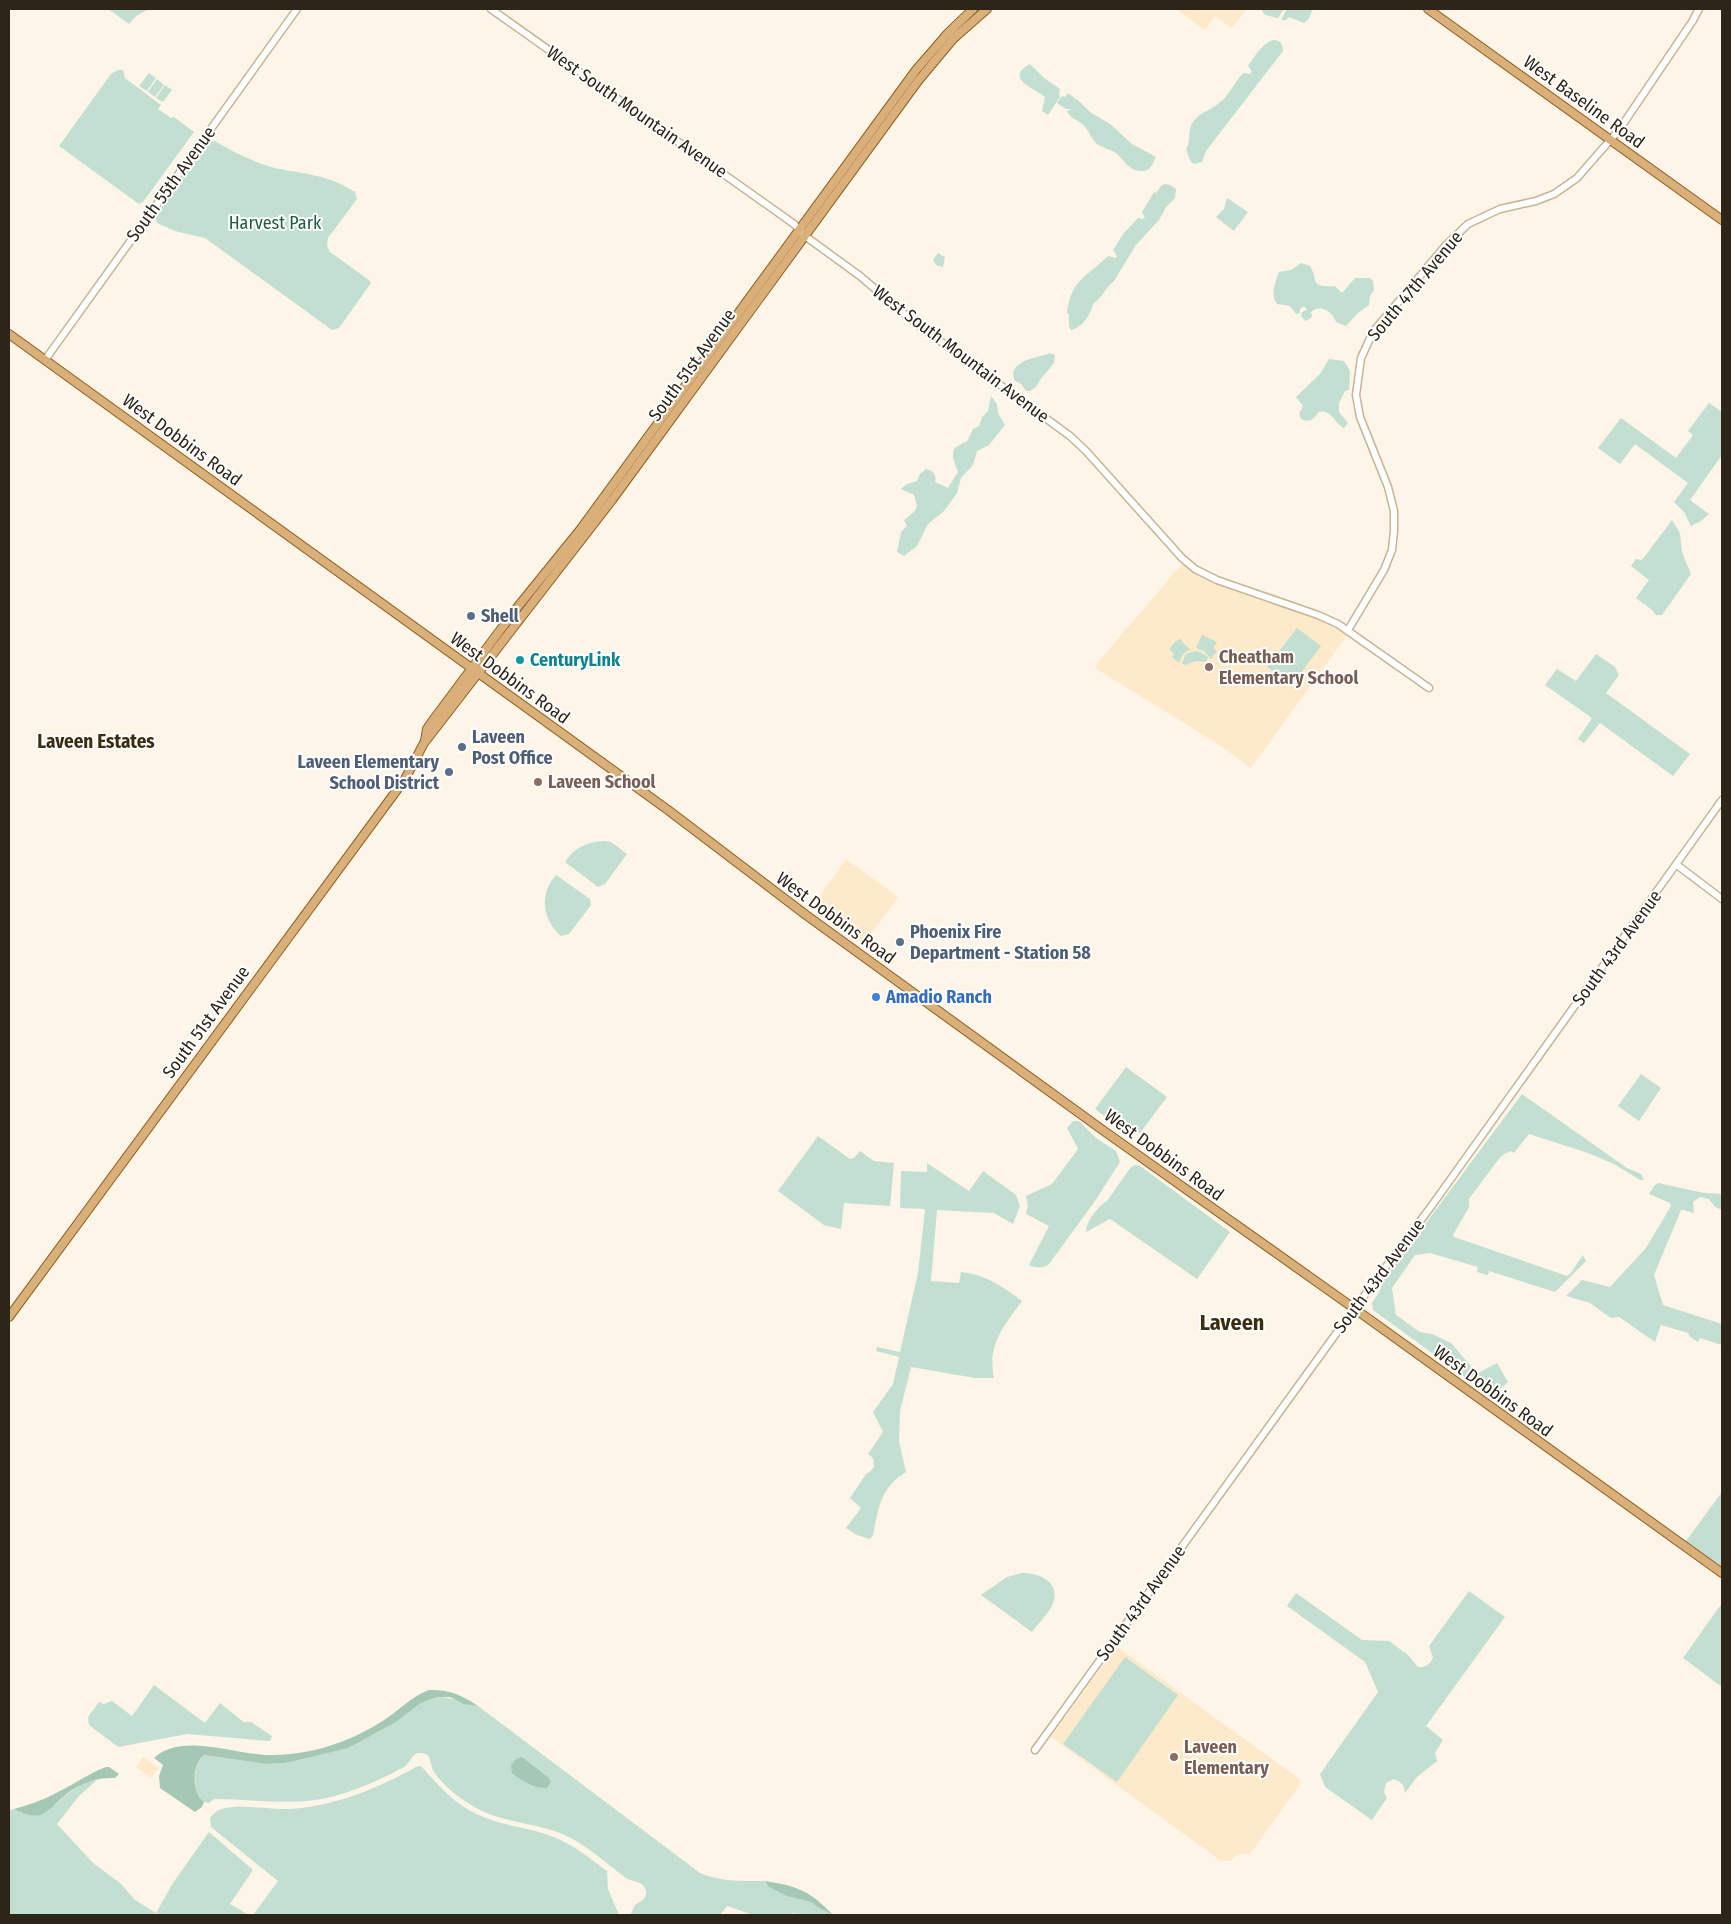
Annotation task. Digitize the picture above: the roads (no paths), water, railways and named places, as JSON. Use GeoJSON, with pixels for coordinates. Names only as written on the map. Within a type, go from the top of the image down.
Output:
{"type":"FeatureCollection","features":[{"type":"Feature","properties":{"kind":"main road","name":"South 51st Avenue"},"geometry":{"type":"LineString","coordinates":[[9,1317],[405,778],[424,743],[427,729],[527,609],[612,500],[925,58],[974,9]]}},
{"type":"Feature","properties":{"kind":"main road","name":"South 51st Avenue"},"geometry":{"type":"LineString","coordinates":[[474,671],[544,573],[580,530],[802,232],[935,59],[958,33],[987,9]]}},
{"type":"Feature","properties":{"kind":"main road","name":"West Baseline Road"},"geometry":{"type":"LineString","coordinates":[[1428,9],[1722,220]]}},
{"type":"Feature","properties":{"kind":"main road","name":"West Dobbins Road"},"geometry":{"type":"LineString","coordinates":[[9,334],[668,810],[812,919],[1112,1137],[1355,1309],[1722,1574]]}},
{"type":"Feature","properties":{"kind":"main road"},"geometry":{"type":"LineString","coordinates":[[527,609],[528,601],[543,580],[544,573]]}},
{"type":"Feature","properties":{"kind":"street","name":"South 55th Avenue"},"geometry":{"type":"LineString","coordinates":[[45,360],[298,9]]}},
{"type":"Feature","properties":{"kind":"street","name":"West South Mountain Avenue"},"geometry":{"type":"LineString","coordinates":[[491,9],[802,232],[914,322],[1076,441],[1182,558],[1195,569],[1217,580],[1326,618],[1348,630],[1429,688]]}},
{"type":"Feature","properties":{"kind":"street","name":"South 47th Avenue"},"geometry":{"type":"LineString","coordinates":[[1348,630],[1384,570],[1392,550],[1394,530],[1394,511],[1388,487],[1360,417],[1356,395],[1361,358],[1367,343],[1380,323],[1446,244],[1468,224],[1500,209],[1536,201],[1554,194],[1577,178],[1635,108],[1699,9]]}},
{"type":"Feature","properties":{"kind":"street","name":"South 43rd Avenue"},"geometry":{"type":"LineString","coordinates":[[1034,1750],[1677,865],[1722,800]]}},
{"type":"Feature","properties":{"kind":"street"},"geometry":{"type":"LineString","coordinates":[[1677,865],[1722,898]]}},
{"type":"Feature","properties":{"kind":"place","name":"Shell"},"geometry":{"type":"Point","coordinates":[471,616]}},
{"type":"Feature","properties":{"kind":"place","name":"CenturyLink"},"geometry":{"type":"Point","coordinates":[520,660]}},
{"type":"Feature","properties":{"kind":"place","name":"Cheatham Elementary School"},"geometry":{"type":"Point","coordinates":[1209,667]}},
{"type":"Feature","properties":{"kind":"place","name":"Laveen Post Office"},"geometry":{"type":"Point","coordinates":[462,747]}},
{"type":"Feature","properties":{"kind":"place","name":"Laveen Elementary School District"},"geometry":{"type":"Point","coordinates":[449,772]}},
{"type":"Feature","properties":{"kind":"place","name":"Laveen School"},"geometry":{"type":"Point","coordinates":[538,782]}},
{"type":"Feature","properties":{"kind":"place","name":"Phoenix Fire Department - Station 58"},"geometry":{"type":"Point","coordinates":[900,942]}},
{"type":"Feature","properties":{"kind":"place","name":"Amadio Ranch"},"geometry":{"type":"Point","coordinates":[876,997]}},
{"type":"Feature","properties":{"kind":"place","name":"Laveen Elementary"},"geometry":{"type":"Point","coordinates":[1174,1757]}},
{"type":"Feature","properties":{"kind":"district","name":"Laveen Estates"},"geometry":{"type":"Point","coordinates":[96,741]}},
{"type":"Feature","properties":{"kind":"district","name":"Laveen"},"geometry":{"type":"Point","coordinates":[1232,1322]}},
{"type":"Feature","properties":{"kind":"park label","name":"Harvest Park"},"geometry":{"type":"Point","coordinates":[275,223]}}]}
